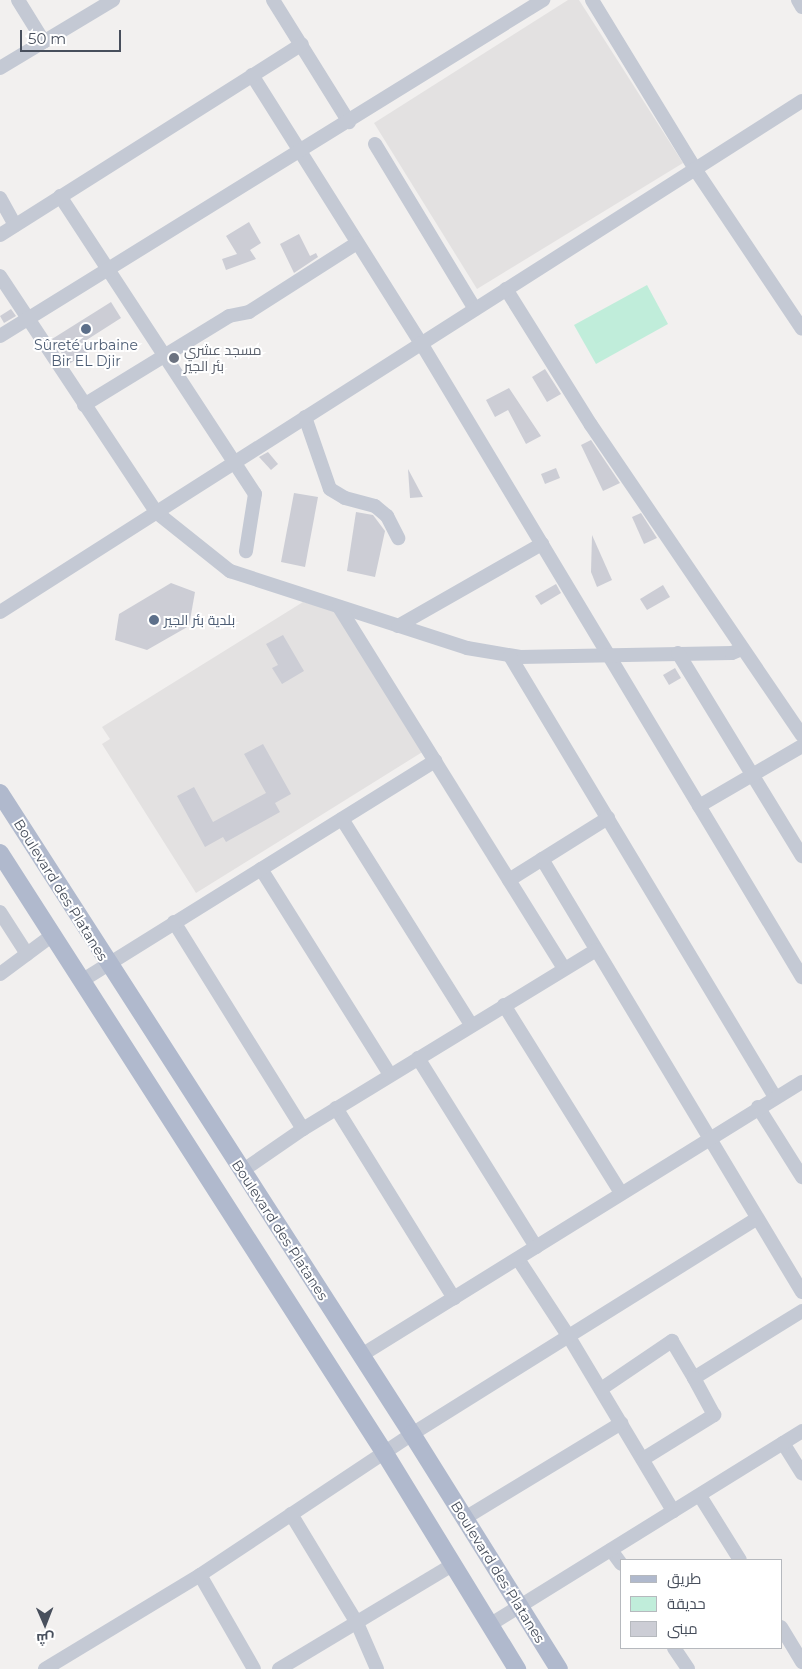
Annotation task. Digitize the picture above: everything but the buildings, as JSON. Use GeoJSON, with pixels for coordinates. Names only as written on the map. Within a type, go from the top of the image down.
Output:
{"type":"FeatureCollection","features":[{"type":"Feature","properties":{"kind":"main road","name":"Boulevard des Platanes"},"geometry":{"type":"LineString","coordinates":[[0,793],[360,1356],[466,1518],[558,1669]]}},
{"type":"Feature","properties":{"kind":"main road"},"geometry":{"type":"LineString","coordinates":[[0,853],[54,934],[384,1452],[491,1624],[516,1669]]}},
{"type":"Feature","properties":{"kind":"street"},"geometry":{"type":"LineString","coordinates":[[18,0],[44,42]]}},
{"type":"Feature","properties":{"kind":"street"},"geometry":{"type":"LineString","coordinates":[[0,68],[113,0]]}},
{"type":"Feature","properties":{"kind":"street"},"geometry":{"type":"LineString","coordinates":[[273,0],[349,122]]}},
{"type":"Feature","properties":{"kind":"street"},"geometry":{"type":"LineString","coordinates":[[0,336],[28,317],[349,122],[543,0]]}},
{"type":"Feature","properties":{"kind":"street"},"geometry":{"type":"LineString","coordinates":[[592,0],[695,169],[802,329]]}},
{"type":"Feature","properties":{"kind":"street"},"geometry":{"type":"LineString","coordinates":[[798,0],[802,7]]}},
{"type":"Feature","properties":{"kind":"street"},"geometry":{"type":"LineString","coordinates":[[0,235],[302,44]]}},
{"type":"Feature","properties":{"kind":"street"},"geometry":{"type":"LineString","coordinates":[[252,75],[421,344],[802,977]]}},
{"type":"Feature","properties":{"kind":"street"},"geometry":{"type":"LineString","coordinates":[[0,612],[802,102]]}},
{"type":"Feature","properties":{"kind":"street"},"geometry":{"type":"LineString","coordinates":[[375,144],[475,309]]}},
{"type":"Feature","properties":{"kind":"street"},"geometry":{"type":"LineString","coordinates":[[60,196],[110,268],[162,356],[255,494],[246,551]]}},
{"type":"Feature","properties":{"kind":"street"},"geometry":{"type":"LineString","coordinates":[[0,198],[15,225]]}},
{"type":"Feature","properties":{"kind":"street"},"geometry":{"type":"LineString","coordinates":[[84,405],[230,316],[249,312],[357,243]]}},
{"type":"Feature","properties":{"kind":"street"},"geometry":{"type":"LineString","coordinates":[[0,276],[156,512],[230,570],[339,608],[467,648],[510,656],[732,653],[742,649]]}},
{"type":"Feature","properties":{"kind":"street"},"geometry":{"type":"LineString","coordinates":[[506,290],[591,425],[802,735]]}},
{"type":"Feature","properties":{"kind":"street"},"geometry":{"type":"LineString","coordinates":[[305,417],[330,489],[345,498],[375,506],[387,516],[398,538]]}},
{"type":"Feature","properties":{"kind":"street"},"geometry":{"type":"LineString","coordinates":[[398,626],[542,544]]}},
{"type":"Feature","properties":{"kind":"street"},"geometry":{"type":"LineString","coordinates":[[339,608],[564,968]]}},
{"type":"Feature","properties":{"kind":"street"},"geometry":{"type":"LineString","coordinates":[[678,653],[802,856]]}},
{"type":"Feature","properties":{"kind":"street"},"geometry":{"type":"LineString","coordinates":[[510,656],[775,1097]]}},
{"type":"Feature","properties":{"kind":"street"},"geometry":{"type":"LineString","coordinates":[[699,806],[802,746]]}},
{"type":"Feature","properties":{"kind":"street"},"geometry":{"type":"LineString","coordinates":[[83,980],[435,761]]}},
{"type":"Feature","properties":{"kind":"street"},"geometry":{"type":"LineString","coordinates":[[509,880],[608,818]]}},
{"type":"Feature","properties":{"kind":"street"},"geometry":{"type":"LineString","coordinates":[[342,819],[471,1025]]}},
{"type":"Feature","properties":{"kind":"street"},"geometry":{"type":"LineString","coordinates":[[542,859],[707,1139],[802,1292]]}},
{"type":"Feature","properties":{"kind":"street"},"geometry":{"type":"LineString","coordinates":[[261,869],[390,1075]]}},
{"type":"Feature","properties":{"kind":"street"},"geometry":{"type":"LineString","coordinates":[[0,912],[27,954]]}},
{"type":"Feature","properties":{"kind":"street"},"geometry":{"type":"LineString","coordinates":[[174,922],[303,1129]]}},
{"type":"Feature","properties":{"kind":"street"},"geometry":{"type":"LineString","coordinates":[[0,974],[54,934]]}},
{"type":"Feature","properties":{"kind":"street"},"geometry":{"type":"LineString","coordinates":[[242,1171],[336,1108],[596,950]]}},
{"type":"Feature","properties":{"kind":"street"},"geometry":{"type":"LineString","coordinates":[[504,1005],[621,1193]]}},
{"type":"Feature","properties":{"kind":"street"},"geometry":{"type":"LineString","coordinates":[[418,1058],[536,1247]]}},
{"type":"Feature","properties":{"kind":"street"},"geometry":{"type":"LineString","coordinates":[[360,1356],[518,1259],[758,1107],[802,1082]]}},
{"type":"Feature","properties":{"kind":"street"},"geometry":{"type":"LineString","coordinates":[[758,1107],[802,1177]]}},
{"type":"Feature","properties":{"kind":"street"},"geometry":{"type":"LineString","coordinates":[[336,1108],[454,1298]]}},
{"type":"Feature","properties":{"kind":"street"},"geometry":{"type":"LineString","coordinates":[[51,1668],[200,1575],[412,1434],[756,1219]]}},
{"type":"Feature","properties":{"kind":"street"},"geometry":{"type":"LineString","coordinates":[[518,1259],[601,1389],[673,1511]]}},
{"type":"Feature","properties":{"kind":"street"},"geometry":{"type":"LineString","coordinates":[[694,1378],[802,1311]]}},
{"type":"Feature","properties":{"kind":"street"},"geometry":{"type":"LineString","coordinates":[[601,1389],[672,1341],[694,1378],[714,1415],[642,1459]]}},
{"type":"Feature","properties":{"kind":"street"},"geometry":{"type":"LineString","coordinates":[[466,1518],[621,1423]]}},
{"type":"Feature","properties":{"kind":"street"},"geometry":{"type":"LineString","coordinates":[[491,1624],[519,1604],[700,1496],[802,1431]]}},
{"type":"Feature","properties":{"kind":"street"},"geometry":{"type":"LineString","coordinates":[[783,1443],[802,1473]]}},
{"type":"Feature","properties":{"kind":"street"},"geometry":{"type":"LineString","coordinates":[[700,1496],[739,1559]]}},
{"type":"Feature","properties":{"kind":"street"},"geometry":{"type":"LineString","coordinates":[[291,1514],[357,1623],[377,1669]]}},
{"type":"Feature","properties":{"kind":"street"},"geometry":{"type":"LineString","coordinates":[[611,1550],[620,1563]]}},
{"type":"Feature","properties":{"kind":"street"},"geometry":{"type":"LineString","coordinates":[[280,1669],[454,1564]]}},
{"type":"Feature","properties":{"kind":"street"},"geometry":{"type":"LineString","coordinates":[[200,1575],[254,1669]]}},
{"type":"Feature","properties":{"kind":"street"},"geometry":{"type":"LineString","coordinates":[[782,1629],[802,1662]]}},
{"type":"Feature","properties":{"kind":"street"},"geometry":{"type":"LineString","coordinates":[[675,1649],[688,1669]]}},
{"type":"Feature","properties":{"kind":"shaded area"},"geometry":{"type":"Polygon","coordinates":[[[568,0],[579,0],[683,163],[477,289],[374,123],[568,0]]]}},
{"type":"Feature","properties":{"kind":"shaded area"},"geometry":{"type":"Polygon","coordinates":[[[303,602],[336,611],[424,751],[196,893],[102,744],[110,739],[102,727],[303,602]]]}},
{"type":"Feature","properties":{"kind":"green space"},"geometry":{"type":"Polygon","coordinates":[[[647,285],[668,324],[596,364],[574,325],[647,285]]]}},
{"type":"Feature","properties":{"kind":"place","name":"Sûreté urbaine Bir EL Djir"},"geometry":{"type":"Point","coordinates":[86,329]}},
{"type":"Feature","properties":{"kind":"place","name":"مسجد عشري بئر الجير"},"geometry":{"type":"Point","coordinates":[174,358]}},
{"type":"Feature","properties":{"kind":"place","name":"بلدية بئر الجير"},"geometry":{"type":"Point","coordinates":[154,620]}}]}
